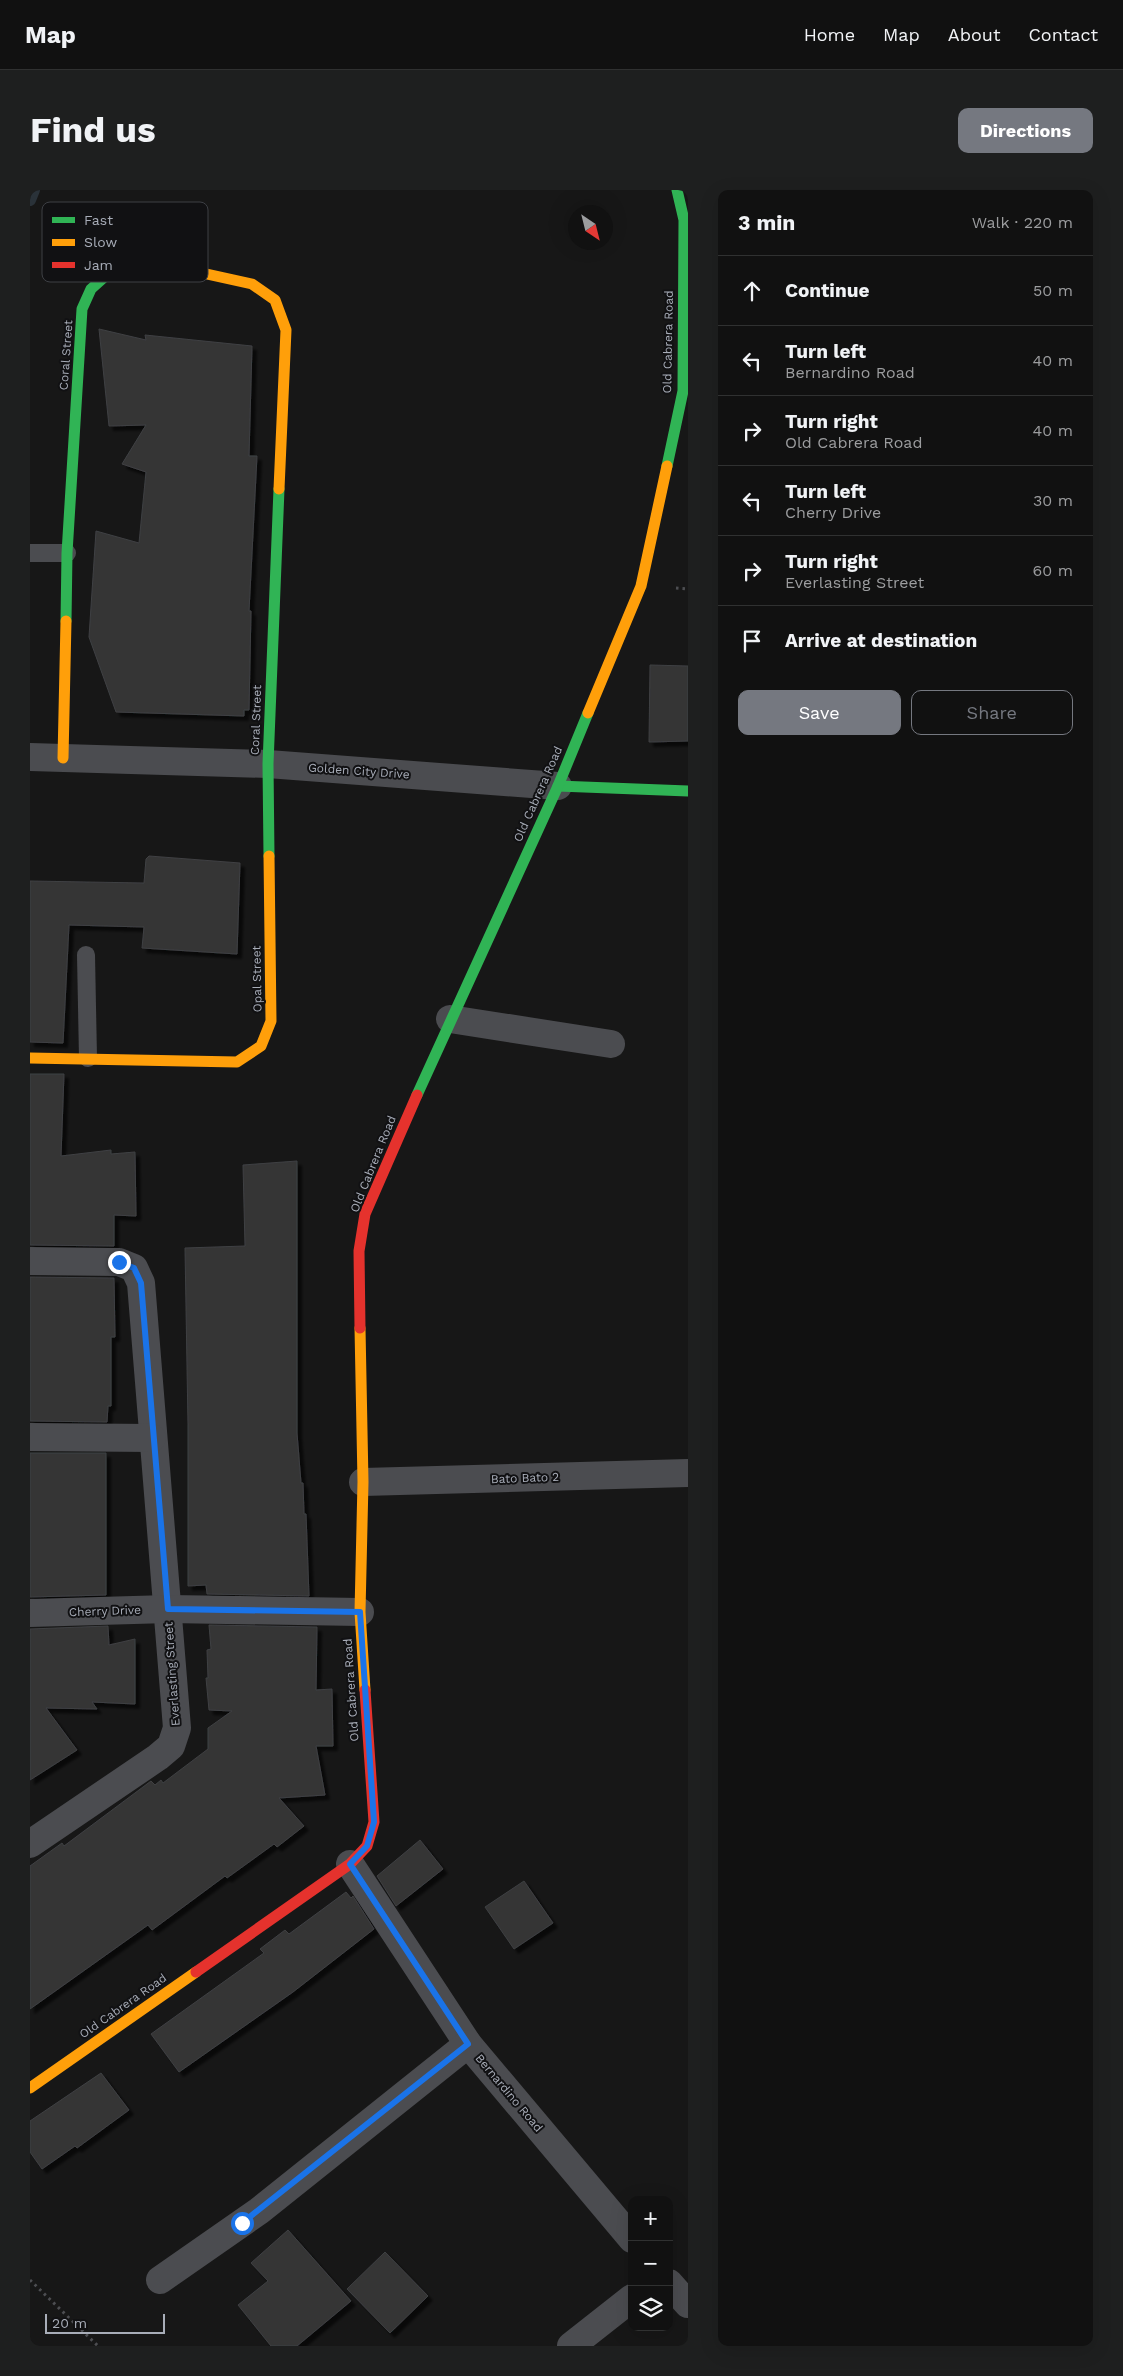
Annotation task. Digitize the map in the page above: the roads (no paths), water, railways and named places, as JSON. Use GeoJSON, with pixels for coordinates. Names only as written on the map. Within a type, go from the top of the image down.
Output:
{"type":"FeatureCollection","features":[{"type":"Feature","properties":{"kind":"street","name":"Old Cabrera Road"},"geometry":{"type":"LineString","coordinates":[[30,2088],[350,1864],[367,1846],[374,1822],[360,1612],[363,1482],[359,1251],[365,1214],[450,1019],[558,786],[641,586],[685,391],[684,220],[677,190]]}},
{"type":"Feature","properties":{"kind":"street","name":"Coral Street"},"geometry":{"type":"LineString","coordinates":[[208,274],[252,284],[275,300],[286,330],[268,764]]}},
{"type":"Feature","properties":{"kind":"street","name":"Coral Street"},"geometry":{"type":"LineString","coordinates":[[63,758],[67,553],[82,309],[91,289],[99,282]]}},
{"type":"Feature","properties":{"kind":"street","name":"Golden City Drive"},"geometry":{"type":"LineString","coordinates":[[30,757],[268,764],[558,786],[688,791]]}},
{"type":"Feature","properties":{"kind":"street","name":"Opal Street"},"geometry":{"type":"LineString","coordinates":[[30,1058],[237,1062],[261,1046],[272,1021],[268,764]]}},
{"type":"Feature","properties":{"kind":"street"},"geometry":{"type":"LineString","coordinates":[[450,1019],[611,1044]]}},
{"type":"Feature","properties":{"kind":"street","name":"Everlasting Street"},"geometry":{"type":"LineString","coordinates":[[30,1261],[119,1262],[134,1268],[141,1283],[152,1438],[177,1728],[171,1746],[30,1844]]}},
{"type":"Feature","properties":{"kind":"street"},"geometry":{"type":"LineString","coordinates":[[30,1437],[152,1438]]}},
{"type":"Feature","properties":{"kind":"street","name":"Bato Bato 2"},"geometry":{"type":"LineString","coordinates":[[363,1482],[688,1473]]}},
{"type":"Feature","properties":{"kind":"street","name":"Cherry Drive"},"geometry":{"type":"LineString","coordinates":[[30,1614],[168,1609],[360,1612]]}},
{"type":"Feature","properties":{"kind":"street","name":"Bernardino Road"},"geometry":{"type":"LineString","coordinates":[[350,1864],[468,2044],[628,2234]]}},
{"type":"Feature","properties":{"kind":"street"},"geometry":{"type":"LineString","coordinates":[[160,2280],[259,2211],[468,2044]]}},
{"type":"Feature","properties":{"kind":"street"},"geometry":{"type":"LineString","coordinates":[[672,2286],[688,2304]]}},
{"type":"Feature","properties":{"kind":"street"},"geometry":{"type":"LineString","coordinates":[[571,2346],[628,2301]]}},
{"type":"Feature","properties":{"kind":"lane"},"geometry":{"type":"LineString","coordinates":[[30,553],[67,553]]}},
{"type":"Feature","properties":{"kind":"lane"},"geometry":{"type":"LineString","coordinates":[[86,955],[88,1058]]}},
{"type":"Feature","properties":{"kind":"waterway"},"geometry":{"type":"LineString","coordinates":[[30,200],[34,190]]}}]}
